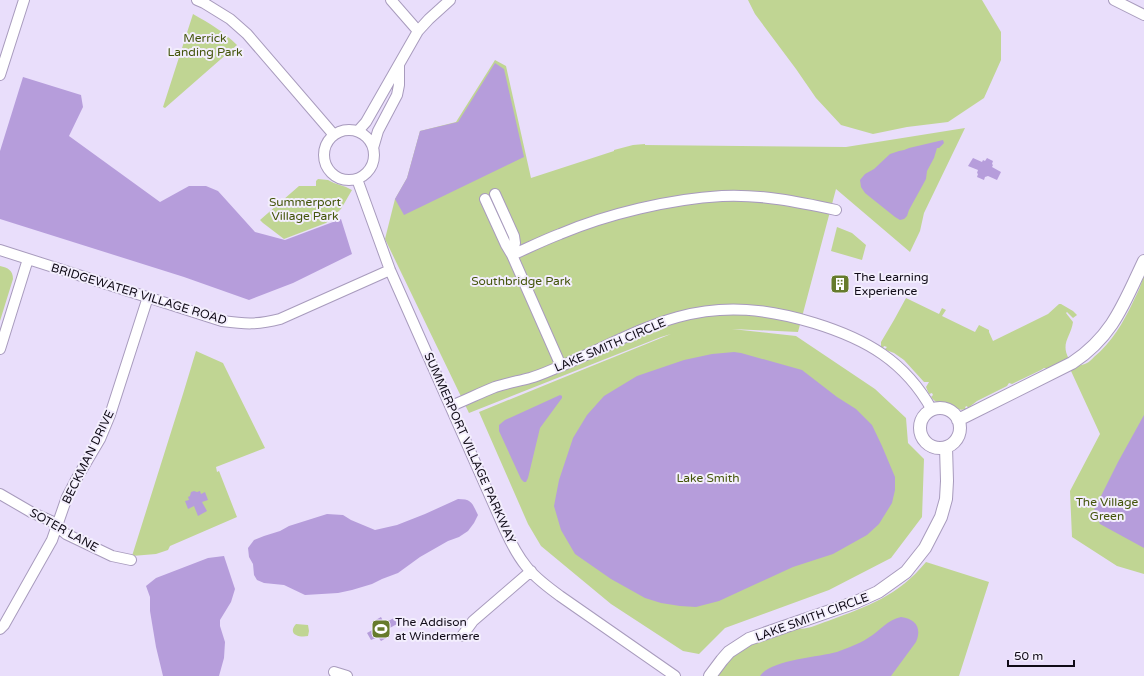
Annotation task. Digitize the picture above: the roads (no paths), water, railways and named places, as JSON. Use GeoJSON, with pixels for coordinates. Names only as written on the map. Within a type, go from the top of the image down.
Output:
{"type":"FeatureCollection","features":[{"type":"Feature","properties":{"kind":"street"},"geometry":{"type":"LineString","coordinates":[[0,75],[24,0]]}},
{"type":"Feature","properties":{"kind":"street"},"geometry":{"type":"LineString","coordinates":[[197,0],[230,19],[248,34],[334,135]]}},
{"type":"Feature","properties":{"kind":"street"},"geometry":{"type":"LineString","coordinates":[[391,0],[418,31]]}},
{"type":"Feature","properties":{"kind":"street"},"geometry":{"type":"LineString","coordinates":[[358,131],[366,122],[418,31],[450,0]]}},
{"type":"Feature","properties":{"kind":"street"},"geometry":{"type":"LineString","coordinates":[[1114,0],[1144,15]]}},
{"type":"Feature","properties":{"kind":"street"},"geometry":{"type":"LineString","coordinates":[[373,148],[378,131],[398,95],[400,85],[398,76],[399,64]]}},
{"type":"Feature","properties":{"kind":"street"},"geometry":{"type":"LineString","coordinates":[[342,131],[358,131],[368,138],[373,148],[374,157],[372,166],[366,174],[357,179],[344,180],[332,173],[327,166],[324,158],[325,149],[328,141],[334,135],[342,131]]}},
{"type":"Feature","properties":{"kind":"street","name":"SUMMERPORT VILLAGE PARKWAY"},"geometry":{"type":"LineString","coordinates":[[357,179],[390,270],[505,530],[526,567],[560,596],[675,676]]}},
{"type":"Feature","properties":{"kind":"street"},"geometry":{"type":"LineString","coordinates":[[495,194],[514,236],[515,243],[512,255]]}},
{"type":"Feature","properties":{"kind":"street"},"geometry":{"type":"LineString","coordinates":[[512,255],[560,233],[607,217],[672,202],[722,196],[747,196],[794,201],[836,210]]}},
{"type":"Feature","properties":{"kind":"street"},"geometry":{"type":"LineString","coordinates":[[485,199],[512,255],[561,366]]}},
{"type":"Feature","properties":{"kind":"street","name":"BRIDGEWATER VILLAGE ROAD"},"geometry":{"type":"LineString","coordinates":[[0,250],[222,321],[241,324],[263,323],[280,318],[390,270]]}},
{"type":"Feature","properties":{"kind":"street"},"geometry":{"type":"LineString","coordinates":[[0,348],[4,340],[28,260]]}},
{"type":"Feature","properties":{"kind":"street"},"geometry":{"type":"LineString","coordinates":[[958,420],[1072,363],[1089,351],[1106,334],[1114,322],[1144,262]]}},
{"type":"Feature","properties":{"kind":"street","name":"BECKMAN DRIVE"},"geometry":{"type":"LineString","coordinates":[[0,629],[4,625],[52,540],[67,497],[100,439],[110,415],[148,297]]}},
{"type":"Feature","properties":{"kind":"street","name":"LAKE SMITH CIRCLE"},"geometry":{"type":"LineString","coordinates":[[451,406],[495,387],[532,378],[654,325],[703,311],[730,309],[753,310],[800,318],[837,330],[861,340],[899,367],[926,398],[932,410]]}},
{"type":"Feature","properties":{"kind":"street"},"geometry":{"type":"LineString","coordinates":[[938,408],[950,411],[958,420],[959,429],[957,438],[946,447],[939,448],[927,443],[920,432],[922,419],[932,410],[938,408]]}},
{"type":"Feature","properties":{"kind":"street","name":"LAKE SMITH CIRCLE"},"geometry":{"type":"LineString","coordinates":[[710,676],[729,652],[749,639],[856,602],[878,592],[906,572],[925,548],[941,517],[946,499],[948,481],[946,447]]}},
{"type":"Feature","properties":{"kind":"street","name":"SOTER LANE"},"geometry":{"type":"LineString","coordinates":[[0,494],[31,512],[51,521],[66,534],[112,556],[131,560]]}},
{"type":"Feature","properties":{"kind":"street"},"geometry":{"type":"LineString","coordinates":[[462,636],[473,621],[531,571]]}},
{"type":"Feature","properties":{"kind":"street"},"geometry":{"type":"LineString","coordinates":[[334,672],[347,676]]}},
{"type":"Feature","properties":{"kind":"place","name":"The Learning Experience"},"geometry":{"type":"Point","coordinates":[840,284]}},
{"type":"Feature","properties":{"kind":"place","name":"The Addison at Windermere"},"geometry":{"type":"Point","coordinates":[381,629]}},
{"type":"Feature","properties":{"kind":"park label","name":"Merrick Landing Park"},"geometry":{"type":"Point","coordinates":[205,45]}},
{"type":"Feature","properties":{"kind":"park label","name":"Summerport Village Park"},"geometry":{"type":"Point","coordinates":[305,209]}},
{"type":"Feature","properties":{"kind":"park label","name":"Southbridge Park"},"geometry":{"type":"Point","coordinates":[521,281]}},
{"type":"Feature","properties":{"kind":"park label","name":"Lake Smith"},"geometry":{"type":"Point","coordinates":[708,478]}},
{"type":"Feature","properties":{"kind":"park label","name":"The Village Green"},"geometry":{"type":"Point","coordinates":[1107,509]}}]}
